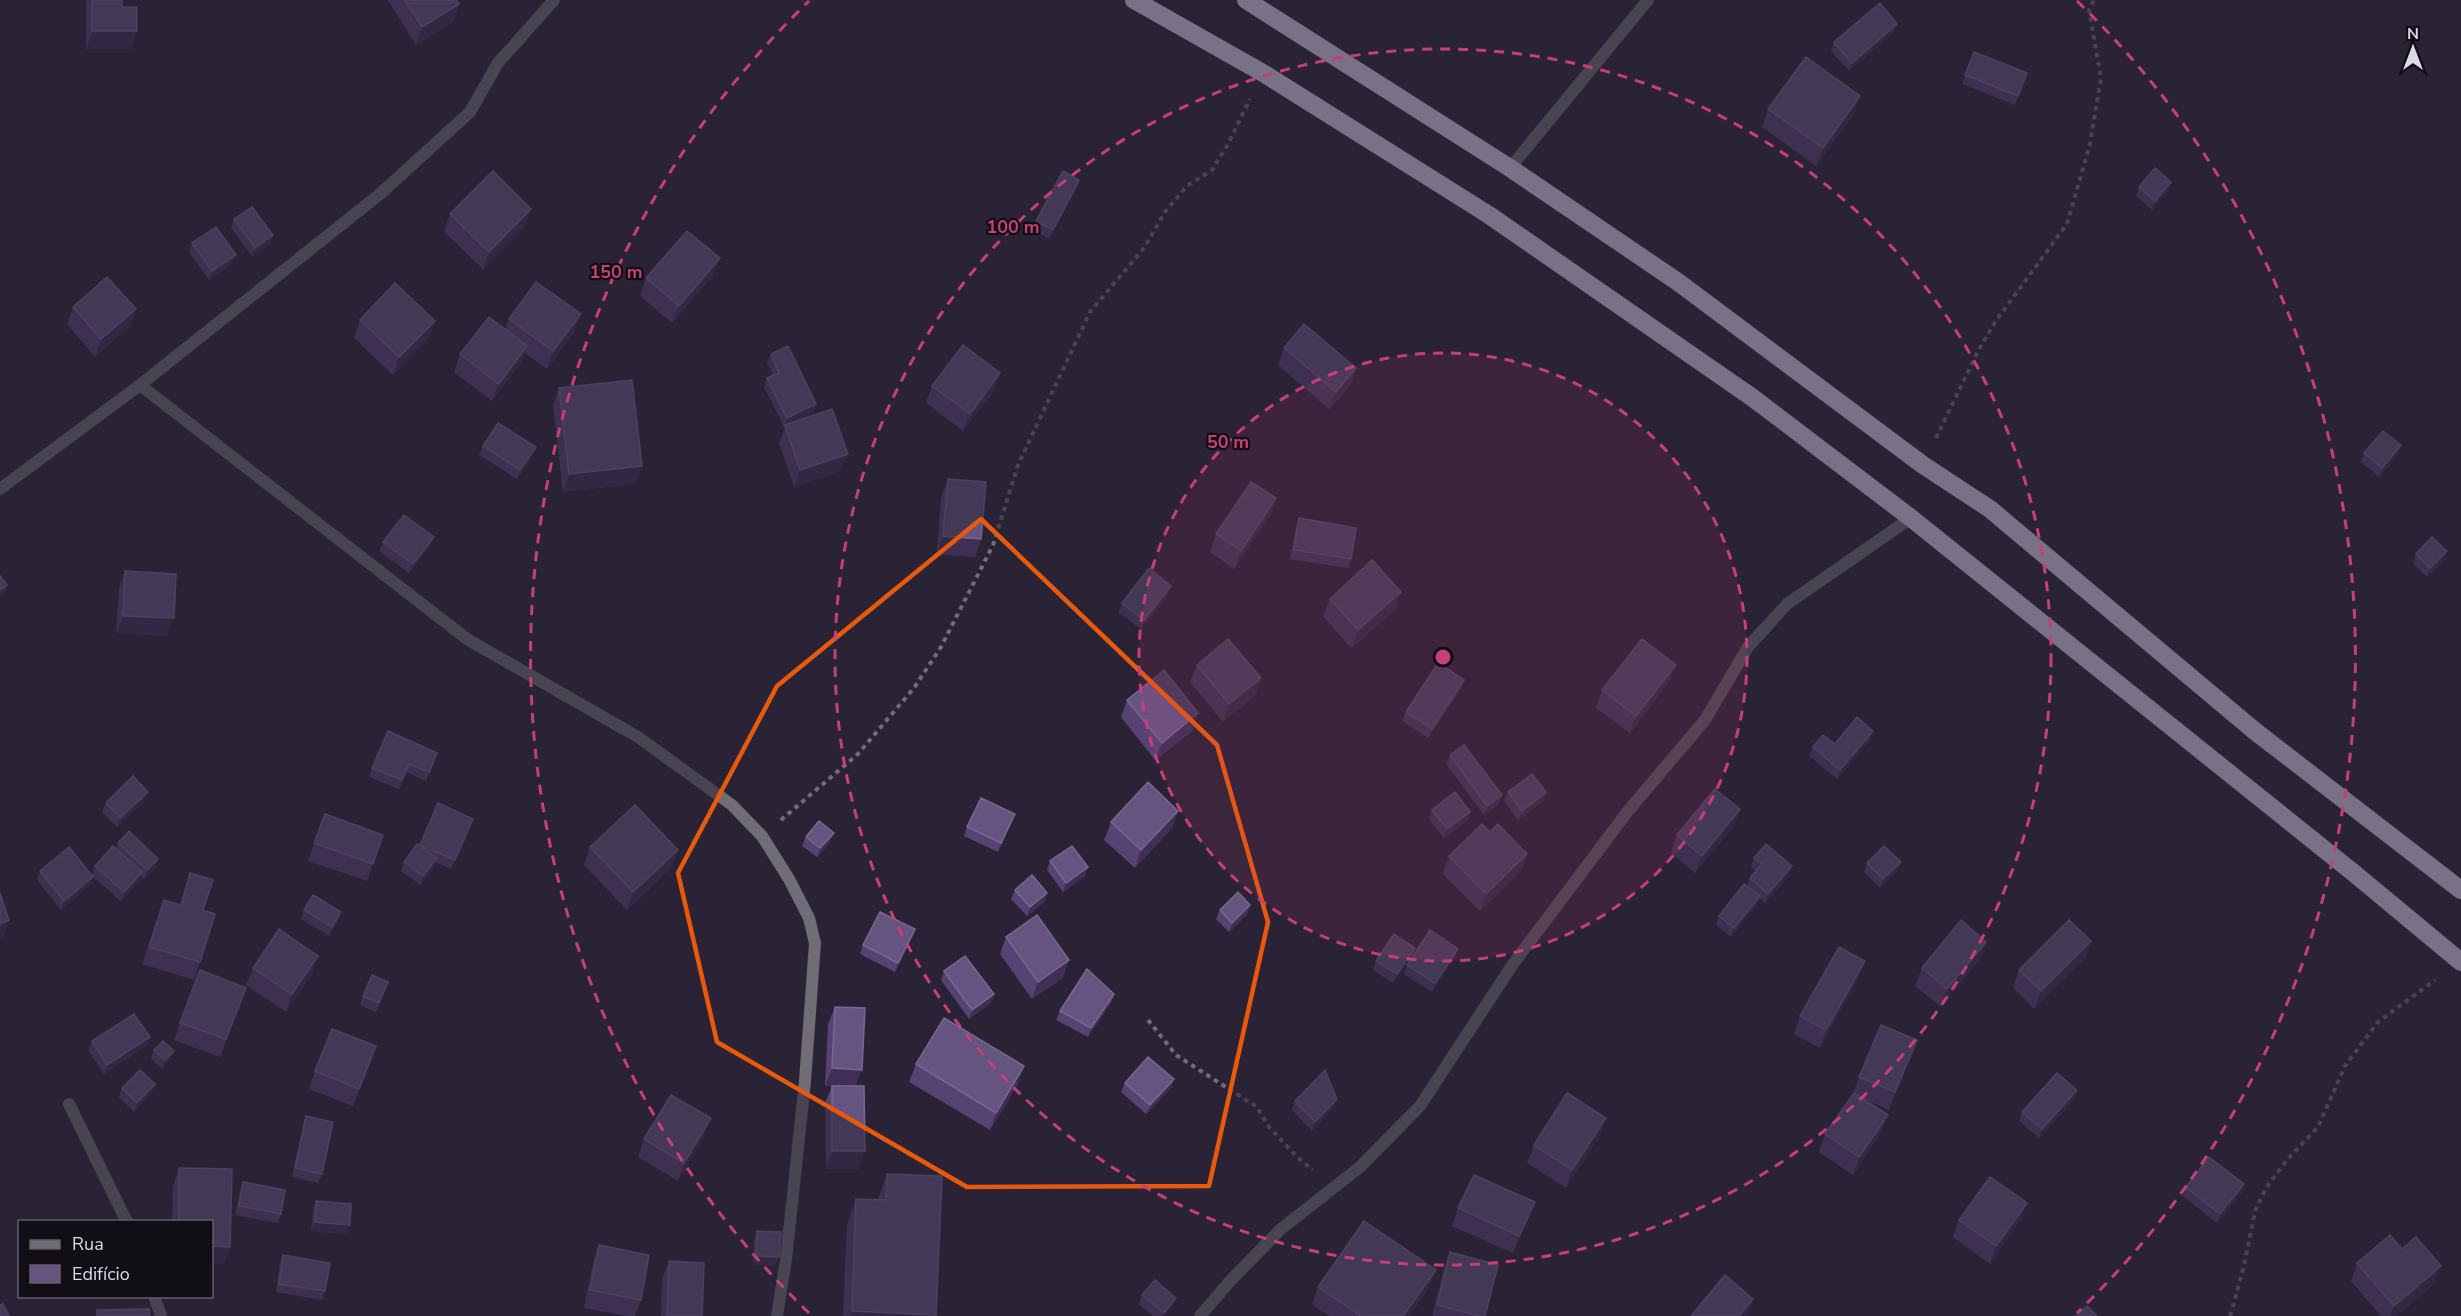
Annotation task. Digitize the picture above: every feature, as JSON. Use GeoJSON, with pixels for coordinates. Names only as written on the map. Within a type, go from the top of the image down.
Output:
{"type":"FeatureCollection","features":[{"type":"Feature","properties":{"kind":"highway"},"geometry":{"type":"LineString","coordinates":[[1134,0],[1263,73],[1489,215],[1753,398],[1911,518],[2355,874],[2460,962]]}},
{"type":"Feature","properties":{"kind":"highway"},"geometry":{"type":"LineString","coordinates":[[1246,0],[1510,168],[1678,282],[1923,465],[1990,509],[2256,732],[2461,890]]}},
{"type":"Feature","properties":{"kind":"street"},"geometry":{"type":"LineString","coordinates":[[0,489],[140,385],[380,194],[470,112],[498,63],[554,0]]}},
{"type":"Feature","properties":{"kind":"street"},"geometry":{"type":"LineString","coordinates":[[1510,168],[1648,0]]}},
{"type":"Feature","properties":{"kind":"street"},"geometry":{"type":"LineString","coordinates":[[140,385],[467,639],[638,737],[732,805],[762,836],[789,879],[804,909],[815,943],[804,1093],[786,1260],[777,1316]]}},
{"type":"Feature","properties":{"kind":"street"},"geometry":{"type":"LineString","coordinates":[[1200,1316],[1281,1229],[1360,1167],[1420,1106],[1513,963],[1628,812],[1705,720],[1748,647],[1787,604],[1911,518]]}},
{"type":"Feature","properties":{"kind":"street"},"geometry":{"type":"LineString","coordinates":[[69,1104],[127,1220]]}},
{"type":"Feature","properties":{"kind":"street"},"geometry":{"type":"LineString","coordinates":[[155,1298],[161,1316]]}},
{"type":"Feature","properties":{"kind":"path"},"geometry":{"type":"LineString","coordinates":[[1923,465],[1978,351],[1995,322],[2067,224],[2090,144],[2101,78],[2089,10],[2094,0]]}},
{"type":"Feature","properties":{"kind":"path"},"geometry":{"type":"LineString","coordinates":[[762,836],[858,754],[914,688],[941,647],[993,545],[1018,465],[1090,312],[1144,248],[1165,212],[1187,186],[1212,170],[1227,146],[1263,73]]}},
{"type":"Feature","properties":{"kind":"path"},"geometry":{"type":"LineString","coordinates":[[2230,1316],[2244,1266],[2255,1211],[2266,1188],[2286,1161],[2318,1127],[2345,1066],[2378,1022],[2460,962]]}},
{"type":"Feature","properties":{"kind":"path"},"geometry":{"type":"LineString","coordinates":[[1148,1020],[1176,1055],[1257,1107],[1269,1127],[1297,1157],[1334,1188]]}},
{"type":"Feature","properties":{"kind":"highlighted area"},"geometry":{"type":"Polygon","coordinates":[[[981,519],[1217,745],[1268,922],[1209,1186],[967,1187],[717,1042],[678,873],[777,686],[981,519]]]}},
{"type":"Feature","properties":{"kind":"building"},"geometry":{"type":"Polygon","coordinates":[[[92,0],[122,0],[122,7],[137,7],[137,31],[92,31],[92,0]]]}},
{"type":"Feature","properties":{"kind":"building"},"geometry":{"type":"Polygon","coordinates":[[[405,0],[456,0],[459,4],[422,27],[405,0]]]}},
{"type":"Feature","properties":{"kind":"building"},"geometry":{"type":"Polygon","coordinates":[[[1880,3],[1897,24],[1852,63],[1834,42],[1880,3]]]}},
{"type":"Feature","properties":{"kind":"building"},"geometry":{"type":"Polygon","coordinates":[[[1974,52],[2027,73],[2018,96],[1965,75],[1974,52]]]}},
{"type":"Feature","properties":{"kind":"building"},"geometry":{"type":"Polygon","coordinates":[[[1806,57],[1860,96],[1823,148],[1768,109],[1806,57]]]}},
{"type":"Feature","properties":{"kind":"building"},"geometry":{"type":"Polygon","coordinates":[[[2155,168],[2171,182],[2155,201],[2139,187],[2155,168]]]}},
{"type":"Feature","properties":{"kind":"building"},"geometry":{"type":"Polygon","coordinates":[[[493,171],[531,209],[489,252],[450,214],[493,171]]]}},
{"type":"Feature","properties":{"kind":"building"},"geometry":{"type":"Polygon","coordinates":[[[1063,171],[1079,180],[1053,230],[1036,221],[1063,171]]]}},
{"type":"Feature","properties":{"kind":"building"},"geometry":{"type":"Polygon","coordinates":[[[252,207],[273,235],[255,248],[234,219],[252,207]]]}},
{"type":"Feature","properties":{"kind":"building"},"geometry":{"type":"Polygon","coordinates":[[[216,227],[236,255],[212,271],[192,243],[216,227]]]}},
{"type":"Feature","properties":{"kind":"building"},"geometry":{"type":"Polygon","coordinates":[[[687,231],[720,258],[679,306],[646,278],[687,231]]]}},
{"type":"Feature","properties":{"kind":"building"},"geometry":{"type":"Polygon","coordinates":[[[107,277],[136,309],[101,339],[73,307],[107,277]]]}},
{"type":"Feature","properties":{"kind":"building"},"geometry":{"type":"Polygon","coordinates":[[[536,282],[581,314],[553,351],[509,319],[536,282]]]}},
{"type":"Feature","properties":{"kind":"building"},"geometry":{"type":"Polygon","coordinates":[[[395,283],[435,321],[399,357],[360,320],[395,283]]]}},
{"type":"Feature","properties":{"kind":"building"},"geometry":{"type":"Polygon","coordinates":[[[489,317],[527,346],[499,384],[460,354],[489,317]]]}},
{"type":"Feature","properties":{"kind":"building"},"geometry":{"type":"Polygon","coordinates":[[[1304,324],[1356,368],[1336,392],[1284,348],[1304,324]]]}},
{"type":"Feature","properties":{"kind":"building"},"geometry":{"type":"Polygon","coordinates":[[[963,345],[1000,373],[970,414],[932,386],[963,345]]]}},
{"type":"Feature","properties":{"kind":"building"},"geometry":{"type":"Polygon","coordinates":[[[788,346],[816,404],[787,418],[767,378],[779,373],[771,354],[788,346]]]}},
{"type":"Feature","properties":{"kind":"building"},"geometry":{"type":"Polygon","coordinates":[[[632,380],[642,466],[569,474],[559,388],[632,380]]]}},
{"type":"Feature","properties":{"kind":"building"},"geometry":{"type":"Polygon","coordinates":[[[832,409],[848,454],[800,470],[785,425],[832,409]]]}},
{"type":"Feature","properties":{"kind":"building"},"geometry":{"type":"Polygon","coordinates":[[[498,423],[536,447],[520,470],[483,446],[498,423]]]}},
{"type":"Feature","properties":{"kind":"building"},"geometry":{"type":"Polygon","coordinates":[[[2383,431],[2401,445],[2382,468],[2364,453],[2383,431]]]}},
{"type":"Feature","properties":{"kind":"building"},"geometry":{"type":"Polygon","coordinates":[[[948,479],[986,482],[981,539],[943,536],[948,479]]]}},
{"type":"Feature","properties":{"kind":"building"},"geometry":{"type":"Polygon","coordinates":[[[1251,482],[1276,498],[1241,551],[1216,534],[1251,482]]]}},
{"type":"Feature","properties":{"kind":"building"},"geometry":{"type":"Polygon","coordinates":[[[404,515],[434,537],[413,564],[383,542],[404,515]]]}},
{"type":"Feature","properties":{"kind":"building"},"geometry":{"type":"Polygon","coordinates":[[[1299,518],[1356,528],[1351,559],[1294,550],[1299,518]]]}},
{"type":"Feature","properties":{"kind":"building"},"geometry":{"type":"Polygon","coordinates":[[[2432,537],[2447,551],[2430,568],[2416,554],[2432,537]]]}},
{"type":"Feature","properties":{"kind":"building"},"geometry":{"type":"Polygon","coordinates":[[[1372,560],[1401,592],[1358,630],[1330,599],[1372,560]]]}},
{"type":"Feature","properties":{"kind":"building"},"geometry":{"type":"Polygon","coordinates":[[[1149,568],[1171,586],[1144,620],[1122,603],[1149,568]]]}},
{"type":"Feature","properties":{"kind":"building"},"geometry":{"type":"Polygon","coordinates":[[[125,571],[176,574],[174,618],[123,616],[125,571]]]}},
{"type":"Feature","properties":{"kind":"building"},"geometry":{"type":"Polygon","coordinates":[[[0,576],[7,585],[0,590],[0,576]]]}},
{"type":"Feature","properties":{"kind":"building"},"geometry":{"type":"Polygon","coordinates":[[[1228,639],[1261,678],[1229,704],[1197,665],[1228,639]]]}},
{"type":"Feature","properties":{"kind":"building"},"geometry":{"type":"Polygon","coordinates":[[[1642,639],[1676,665],[1636,716],[1602,690],[1642,639]]]}},
{"type":"Feature","properties":{"kind":"building"},"geometry":{"type":"Polygon","coordinates":[[[1438,663],[1464,680],[1432,729],[1406,712],[1438,663]]]}},
{"type":"Feature","properties":{"kind":"building"},"geometry":{"type":"Polygon","coordinates":[[[1164,670],[1198,713],[1162,743],[1127,700],[1164,670]]]}},
{"type":"Feature","properties":{"kind":"building"},"geometry":{"type":"Polygon","coordinates":[[[1857,717],[1873,731],[1840,770],[1813,747],[1823,735],[1835,744],[1857,717]]]}},
{"type":"Feature","properties":{"kind":"building"},"geometry":{"type":"Polygon","coordinates":[[[388,731],[437,753],[429,772],[409,764],[402,780],[372,768],[388,731]]]}},
{"type":"Feature","properties":{"kind":"building"},"geometry":{"type":"Polygon","coordinates":[[[1464,745],[1502,795],[1487,806],[1450,755],[1464,745]]]}},
{"type":"Feature","properties":{"kind":"building"},"geometry":{"type":"Polygon","coordinates":[[[1532,774],[1546,792],[1522,811],[1508,792],[1532,774]]]}},
{"type":"Feature","properties":{"kind":"building"},"geometry":{"type":"Polygon","coordinates":[[[133,776],[148,792],[120,818],[106,803],[133,776]]]}},
{"type":"Feature","properties":{"kind":"building"},"geometry":{"type":"Polygon","coordinates":[[[1148,782],[1178,811],[1141,850],[1111,822],[1148,782]]]}},
{"type":"Feature","properties":{"kind":"building"},"geometry":{"type":"Polygon","coordinates":[[[1715,789],[1740,809],[1702,856],[1677,835],[1715,789]]]}},
{"type":"Feature","properties":{"kind":"building"},"geometry":{"type":"Polygon","coordinates":[[[1455,792],[1470,812],[1447,829],[1432,810],[1455,792]]]}},
{"type":"Feature","properties":{"kind":"building"},"geometry":{"type":"Polygon","coordinates":[[[981,798],[1015,814],[1001,843],[967,827],[981,798]]]}},
{"type":"Feature","properties":{"kind":"building"},"geometry":{"type":"Polygon","coordinates":[[[438,803],[473,819],[455,860],[420,845],[438,803]]]}},
{"type":"Feature","properties":{"kind":"building"},"geometry":{"type":"Polygon","coordinates":[[[635,805],[678,850],[633,892],[590,847],[635,805]]]}},
{"type":"Feature","properties":{"kind":"building"},"geometry":{"type":"Polygon","coordinates":[[[325,814],[383,835],[373,864],[314,843],[325,814]]]}},
{"type":"Feature","properties":{"kind":"building"},"geometry":{"type":"Polygon","coordinates":[[[819,821],[834,833],[820,848],[806,837],[819,821]]]}},
{"type":"Feature","properties":{"kind":"building"},"geometry":{"type":"Polygon","coordinates":[[[1482,824],[1490,832],[1498,824],[1527,854],[1486,894],[1449,856],[1482,824]]]}},
{"type":"Feature","properties":{"kind":"building"},"geometry":{"type":"Polygon","coordinates":[[[129,831],[158,859],[147,870],[118,843],[129,831]]]}},
{"type":"Feature","properties":{"kind":"building"},"geometry":{"type":"Polygon","coordinates":[[[417,844],[437,858],[423,876],[404,862],[417,844]]]}},
{"type":"Feature","properties":{"kind":"building"},"geometry":{"type":"Polygon","coordinates":[[[1766,844],[1792,866],[1768,894],[1750,878],[1762,864],[1754,858],[1766,844]]]}},
{"type":"Feature","properties":{"kind":"building"},"geometry":{"type":"Polygon","coordinates":[[[113,846],[142,872],[124,892],[95,866],[113,846]]]}},
{"type":"Feature","properties":{"kind":"building"},"geometry":{"type":"Polygon","coordinates":[[[1072,846],[1088,867],[1066,883],[1050,861],[1072,846]]]}},
{"type":"Feature","properties":{"kind":"building"},"geometry":{"type":"Polygon","coordinates":[[[1884,846],[1901,862],[1883,879],[1867,863],[1884,846]]]}},
{"type":"Feature","properties":{"kind":"building"},"geometry":{"type":"Polygon","coordinates":[[[69,847],[93,877],[64,901],[40,871],[69,847]]]}},
{"type":"Feature","properties":{"kind":"building"},"geometry":{"type":"Polygon","coordinates":[[[190,873],[213,880],[203,910],[215,914],[200,962],[149,947],[164,900],[181,905],[190,873]]]}},
{"type":"Feature","properties":{"kind":"building"},"geometry":{"type":"Polygon","coordinates":[[[1032,875],[1047,893],[1030,907],[1015,890],[1032,875]]]}},
{"type":"Feature","properties":{"kind":"building"},"geometry":{"type":"Polygon","coordinates":[[[1744,884],[1760,896],[1734,928],[1719,916],[1744,884]]]}},
{"type":"Feature","properties":{"kind":"building"},"geometry":{"type":"Polygon","coordinates":[[[1238,892],[1250,905],[1232,923],[1220,910],[1238,892]]]}},
{"type":"Feature","properties":{"kind":"building"},"geometry":{"type":"Polygon","coordinates":[[[0,893],[9,920],[0,924],[0,893]]]}},
{"type":"Feature","properties":{"kind":"building"},"geometry":{"type":"Polygon","coordinates":[[[313,895],[341,912],[332,927],[304,910],[313,895]]]}},
{"type":"Feature","properties":{"kind":"building"},"geometry":{"type":"Polygon","coordinates":[[[880,912],[915,929],[898,963],[863,945],[880,912]]]}},
{"type":"Feature","properties":{"kind":"building"},"geometry":{"type":"Polygon","coordinates":[[[1037,915],[1069,960],[1038,982],[1006,937],[1037,915]]]}},
{"type":"Feature","properties":{"kind":"building"},"geometry":{"type":"Polygon","coordinates":[[[1961,920],[1986,942],[1947,989],[1922,968],[1961,920]]]}},
{"type":"Feature","properties":{"kind":"building"},"geometry":{"type":"Polygon","coordinates":[[[2069,920],[2091,941],[2041,991],[2019,970],[2069,920]]]}},
{"type":"Feature","properties":{"kind":"building"},"geometry":{"type":"Polygon","coordinates":[[[279,929],[318,956],[292,994],[253,968],[279,929]]]}},
{"type":"Feature","properties":{"kind":"building"},"geometry":{"type":"Polygon","coordinates":[[[1430,930],[1458,949],[1435,983],[1407,965],[1430,930]]]}},
{"type":"Feature","properties":{"kind":"building"},"geometry":{"type":"Polygon","coordinates":[[[1394,934],[1415,948],[1397,974],[1376,961],[1394,934]]]}},
{"type":"Feature","properties":{"kind":"building"},"geometry":{"type":"Polygon","coordinates":[[[1839,947],[1865,961],[1826,1030],[1800,1016],[1839,947]]]}},
{"type":"Feature","properties":{"kind":"building"},"geometry":{"type":"Polygon","coordinates":[[[965,956],[994,994],[972,1010],[944,971],[965,956]]]}},
{"type":"Feature","properties":{"kind":"building"},"geometry":{"type":"Polygon","coordinates":[[[1087,969],[1114,994],[1091,1028],[1060,1011],[1087,969]]]}},
{"type":"Feature","properties":{"kind":"building"},"geometry":{"type":"Polygon","coordinates":[[[200,970],[246,988],[226,1039],[180,1023],[200,970]]]}},
{"type":"Feature","properties":{"kind":"building"},"geometry":{"type":"Polygon","coordinates":[[[372,975],[388,982],[379,1003],[363,996],[372,975]]]}},
{"type":"Feature","properties":{"kind":"building"},"geometry":{"type":"Polygon","coordinates":[[[835,1007],[865,1008],[862,1070],[832,1068],[835,1007]]]}},
{"type":"Feature","properties":{"kind":"building"},"geometry":{"type":"Polygon","coordinates":[[[134,1014],[150,1037],[107,1065],[92,1041],[134,1014]]]}},
{"type":"Feature","properties":{"kind":"building"},"geometry":{"type":"Polygon","coordinates":[[[944,1018],[1024,1066],[996,1113],[916,1064],[944,1018]]]}},
{"type":"Feature","properties":{"kind":"building"},"geometry":{"type":"Polygon","coordinates":[[[1881,1025],[1917,1040],[1895,1092],[1859,1077],[1881,1025]]]}},
{"type":"Feature","properties":{"kind":"building"},"geometry":{"type":"Polygon","coordinates":[[[332,1029],[376,1046],[359,1089],[315,1071],[332,1029]]]}},
{"type":"Feature","properties":{"kind":"building"},"geometry":{"type":"Polygon","coordinates":[[[163,1041],[174,1051],[165,1060],[154,1050],[163,1041]]]}},
{"type":"Feature","properties":{"kind":"building"},"geometry":{"type":"Polygon","coordinates":[[[1148,1057],[1174,1079],[1150,1105],[1125,1083],[1148,1057]]]}},
{"type":"Feature","properties":{"kind":"building"},"geometry":{"type":"Polygon","coordinates":[[[140,1070],[155,1084],[137,1103],[122,1088],[140,1070]]]}},
{"type":"Feature","properties":{"kind":"building"},"geometry":{"type":"Polygon","coordinates":[[[1325,1070],[1337,1099],[1315,1122],[1295,1101],[1325,1070]]]}},
{"type":"Feature","properties":{"kind":"building"},"geometry":{"type":"Polygon","coordinates":[[[2057,1073],[2077,1090],[2042,1129],[2022,1112],[2057,1073]]]}},
{"type":"Feature","properties":{"kind":"building"},"geometry":{"type":"Polygon","coordinates":[[[832,1086],[864,1086],[865,1151],[832,1151],[832,1086]]]}},
{"type":"Feature","properties":{"kind":"building"},"geometry":{"type":"Polygon","coordinates":[[[1567,1093],[1606,1118],[1572,1170],[1534,1145],[1567,1093]]]}},
{"type":"Feature","properties":{"kind":"building"},"geometry":{"type":"Polygon","coordinates":[[[1854,1093],[1888,1115],[1859,1157],[1825,1134],[1854,1093]]]}},
{"type":"Feature","properties":{"kind":"building"},"geometry":{"type":"Polygon","coordinates":[[[671,1095],[711,1118],[684,1163],[644,1139],[671,1095]]]}},
{"type":"Feature","properties":{"kind":"building"},"geometry":{"type":"Polygon","coordinates":[[[306,1116],[333,1122],[322,1174],[295,1168],[306,1116]]]}},
{"type":"Feature","properties":{"kind":"building"},"geometry":{"type":"Polygon","coordinates":[[[2209,1157],[2244,1184],[2220,1214],[2186,1187],[2209,1157]]]}},
{"type":"Feature","properties":{"kind":"building"},"geometry":{"type":"Polygon","coordinates":[[[179,1168],[232,1169],[230,1247],[213,1246],[213,1220],[179,1220],[179,1168]]]}},
{"type":"Feature","properties":{"kind":"building"},"geometry":{"type":"Polygon","coordinates":[[[887,1174],[942,1176],[936,1315],[852,1311],[856,1199],[886,1200],[887,1174]]]}},
{"type":"Feature","properties":{"kind":"building"},"geometry":{"type":"Polygon","coordinates":[[[1474,1175],[1535,1202],[1519,1236],[1458,1208],[1474,1175]]]}},
{"type":"Feature","properties":{"kind":"building"},"geometry":{"type":"Polygon","coordinates":[[[1990,1177],[2027,1203],[1996,1246],[1959,1220],[1990,1177]]]}},
{"type":"Feature","properties":{"kind":"building"},"geometry":{"type":"Polygon","coordinates":[[[243,1182],[285,1190],[281,1214],[239,1206],[243,1182]]]}},
{"type":"Feature","properties":{"kind":"building"},"geometry":{"type":"Polygon","coordinates":[[[316,1201],[351,1204],[350,1225],[315,1222],[316,1201]]]}},
{"type":"Feature","properties":{"kind":"building"},"geometry":{"type":"Polygon","coordinates":[[[1364,1221],[1436,1270],[1403,1316],[1361,1316],[1318,1287],[1364,1221]]]}},
{"type":"Feature","properties":{"kind":"building"},"geometry":{"type":"Polygon","coordinates":[[[757,1231],[781,1232],[779,1257],[756,1256],[757,1231]]]}},
{"type":"Feature","properties":{"kind":"building"},"geometry":{"type":"Polygon","coordinates":[[[2390,1235],[2402,1249],[2416,1237],[2441,1266],[2394,1306],[2357,1263],[2390,1235]]]}},
{"type":"Feature","properties":{"kind":"building"},"geometry":{"type":"Polygon","coordinates":[[[599,1245],[649,1255],[641,1300],[590,1290],[599,1245]]]}},
{"type":"Feature","properties":{"kind":"building"},"geometry":{"type":"Polygon","coordinates":[[[1450,1252],[1498,1265],[1485,1316],[1437,1305],[1450,1252]]]}},
{"type":"Feature","properties":{"kind":"building"},"geometry":{"type":"Polygon","coordinates":[[[283,1255],[330,1263],[325,1291],[279,1284],[283,1255]]]}},
{"type":"Feature","properties":{"kind":"building"},"geometry":{"type":"Polygon","coordinates":[[[669,1261],[704,1263],[702,1316],[667,1316],[669,1261]]]}},
{"type":"Feature","properties":{"kind":"building"},"geometry":{"type":"Polygon","coordinates":[[[1725,1275],[1753,1299],[1739,1316],[1691,1316],[1725,1275]]]}},
{"type":"Feature","properties":{"kind":"building"},"geometry":{"type":"Polygon","coordinates":[[[1155,1280],[1176,1298],[1164,1313],[1142,1295],[1155,1280]]]}},
{"type":"Feature","properties":{"kind":"building"},"geometry":{"type":"Polygon","coordinates":[[[3,1304],[9,1316],[0,1316],[0,1305],[3,1304]]]}},
{"type":"Feature","properties":{"kind":"building"},"geometry":{"type":"Polygon","coordinates":[[[2087,1306],[2097,1316],[2076,1316],[2087,1306]]]}},
{"type":"Feature","properties":{"kind":"building"},"geometry":{"type":"Polygon","coordinates":[[[149,1309],[150,1316],[97,1316],[97,1310],[149,1309]]]}}]}
